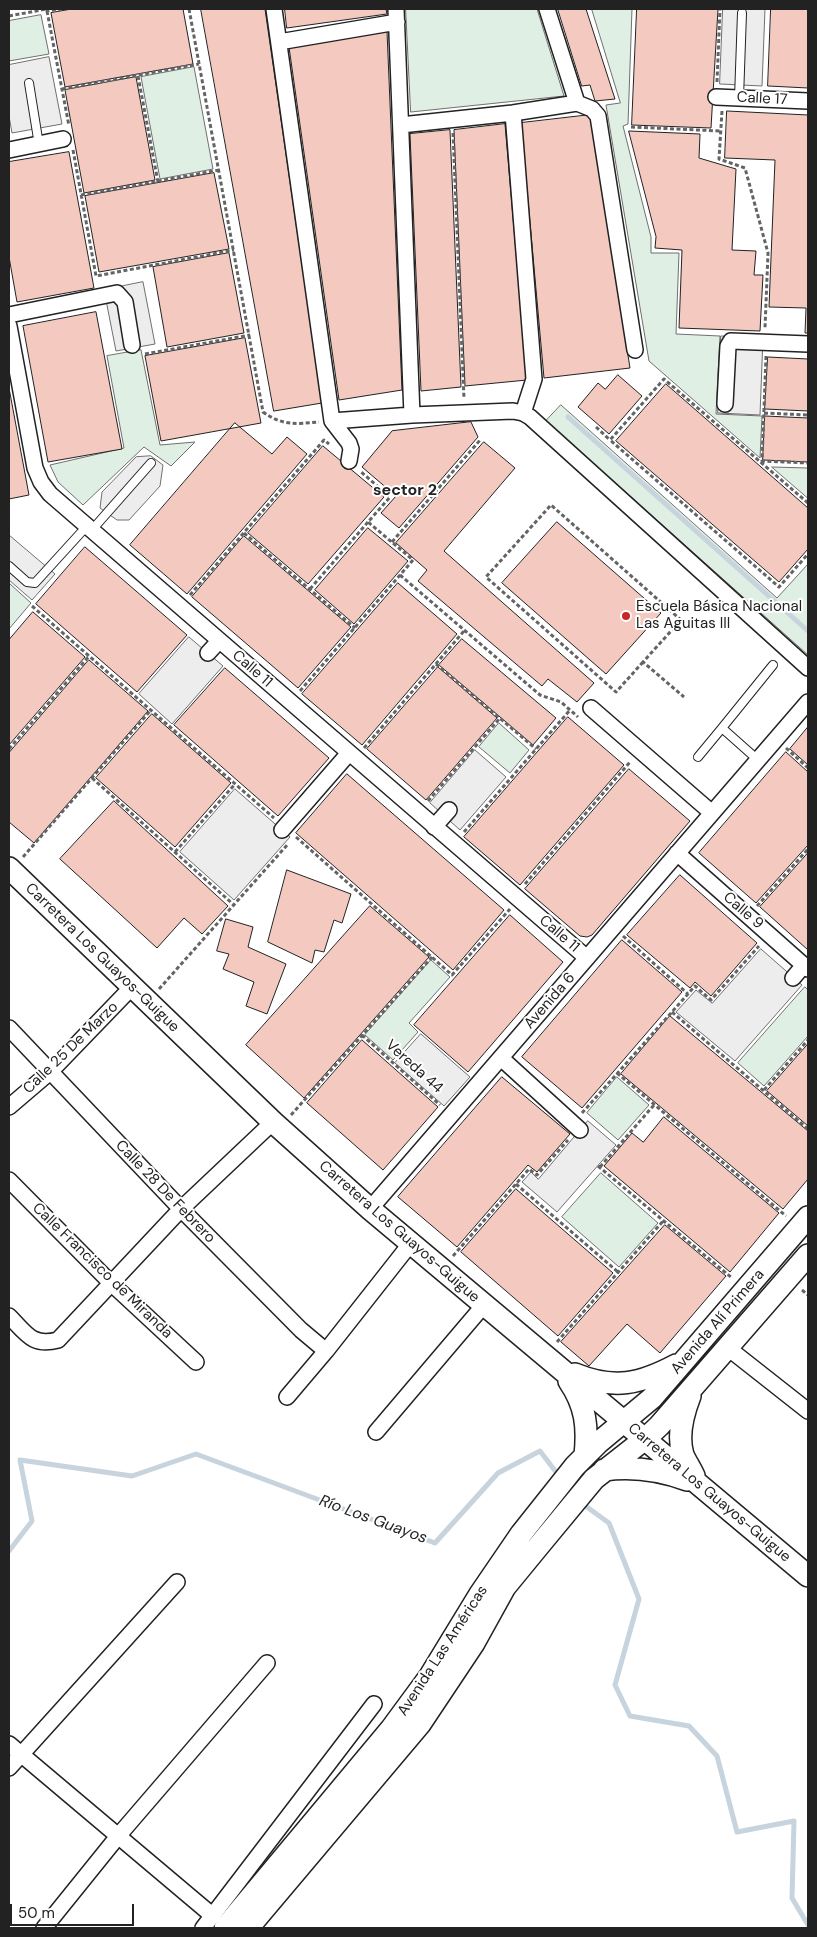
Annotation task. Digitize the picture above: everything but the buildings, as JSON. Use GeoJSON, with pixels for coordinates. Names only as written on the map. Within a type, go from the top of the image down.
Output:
{"type":"FeatureCollection","features":[{"type":"Feature","properties":{"kind":"main road","name":"Carretera Los Guayos-Guigue"},"geometry":{"type":"LineString","coordinates":[[10,869],[276,1125],[370,1209],[808,1576]]}},
{"type":"Feature","properties":{"kind":"main road","name":"Avenida Alí Primera"},"geometry":{"type":"LineString","coordinates":[[623,1421],[652,1398],[804,1222]]}},
{"type":"Feature","properties":{"kind":"main road","name":"Avenida Alí Primera"},"geometry":{"type":"LineString","coordinates":[[646,1439],[697,1384],[808,1255]]}},
{"type":"Feature","properties":{"kind":"main road"},"geometry":{"type":"LineString","coordinates":[[553,1362],[600,1383],[622,1384],[642,1381],[662,1373],[688,1357]]}},
{"type":"Feature","properties":{"kind":"main road"},"geometry":{"type":"LineString","coordinates":[[553,1362],[580,1398],[585,1415],[580,1461]]}},
{"type":"Feature","properties":{"kind":"main road"},"geometry":{"type":"LineString","coordinates":[[697,1384],[691,1393],[684,1413],[681,1433],[683,1454],[698,1483]]}},
{"type":"Feature","properties":{"kind":"main road","name":"Avenida Las Américas"},"geometry":{"type":"LineString","coordinates":[[219,1922],[391,1729],[430,1676],[480,1594],[520,1534],[580,1461],[623,1421]]}},
{"type":"Feature","properties":{"kind":"main road","name":"Avenida Las Américas"},"geometry":{"type":"LineString","coordinates":[[248,1928],[420,1724],[474,1643],[505,1587],[599,1475],[646,1439]]}},
{"type":"Feature","properties":{"kind":"main road"},"geometry":{"type":"LineString","coordinates":[[599,1475],[617,1468],[654,1470],[698,1483]]}},
{"type":"Feature","properties":{"kind":"street"},"geometry":{"type":"LineString","coordinates":[[274,9],[332,421],[349,443],[351,449],[349,462]]}},
{"type":"Feature","properties":{"kind":"street"},"geometry":{"type":"LineString","coordinates":[[547,9],[577,103]]}},
{"type":"Feature","properties":{"kind":"street"},"geometry":{"type":"LineString","coordinates":[[279,42],[396,15],[412,415]]}},
{"type":"Feature","properties":{"kind":"street","name":"Calle 17"},"geometry":{"type":"LineString","coordinates":[[719,97],[808,101]]}},
{"type":"Feature","properties":{"kind":"street"},"geometry":{"type":"LineString","coordinates":[[401,125],[513,113],[577,103],[592,109],[598,116],[635,350]]}},
{"type":"Feature","properties":{"kind":"street"},"geometry":{"type":"LineString","coordinates":[[513,113],[534,379],[523,413]]}},
{"type":"Feature","properties":{"kind":"street"},"geometry":{"type":"LineString","coordinates":[[9,150],[63,140]]}},
{"type":"Feature","properties":{"kind":"street"},"geometry":{"type":"LineString","coordinates":[[9,315],[117,293],[125,302],[132,344]]}},
{"type":"Feature","properties":{"kind":"street","name":"Calle 11"},"geometry":{"type":"LineString","coordinates":[[9,326],[35,468],[41,482],[50,494],[88,529],[587,958]]}},
{"type":"Feature","properties":{"kind":"street"},"geometry":{"type":"LineString","coordinates":[[725,404],[728,343],[731,341],[808,344]]}},
{"type":"Feature","properties":{"kind":"street"},"geometry":{"type":"LineString","coordinates":[[332,421],[464,412],[513,411],[523,413],[530,417],[808,668]]}},
{"type":"Feature","properties":{"kind":"street"},"geometry":{"type":"LineString","coordinates":[[208,653],[219,641]]}},
{"type":"Feature","properties":{"kind":"street","name":"Avenida 6"},"geometry":{"type":"LineString","coordinates":[[370,1209],[451,1116],[462,1095],[501,1058],[808,702]]}},
{"type":"Feature","properties":{"kind":"street"},"geometry":{"type":"LineString","coordinates":[[590,708],[712,814]]}},
{"type":"Feature","properties":{"kind":"street"},"geometry":{"type":"LineString","coordinates":[[287,831],[352,756]]}},
{"type":"Feature","properties":{"kind":"street"},"geometry":{"type":"LineString","coordinates":[[434,827],[449,810]]}},
{"type":"Feature","properties":{"kind":"street","name":"Calle 9"},"geometry":{"type":"LineString","coordinates":[[677,853],[806,967]]}},
{"type":"Feature","properties":{"kind":"street"},"geometry":{"type":"LineString","coordinates":[[793,978],[806,967]]}},
{"type":"Feature","properties":{"kind":"street","name":"Calle 25 De Marzo"},"geometry":{"type":"LineString","coordinates":[[9,1107],[139,994]]}},
{"type":"Feature","properties":{"kind":"street","name":"Calle 28 De Febrero"},"geometry":{"type":"LineString","coordinates":[[9,1028],[181,1209],[301,1330],[326,1351]]}},
{"type":"Feature","properties":{"kind":"street"},"geometry":{"type":"LineString","coordinates":[[501,1058],[577,1127]]}},
{"type":"Feature","properties":{"kind":"street"},"geometry":{"type":"LineString","coordinates":[[9,1316],[34,1341],[46,1343],[58,1340],[181,1209],[276,1125]]}},
{"type":"Feature","properties":{"kind":"street","name":"Calle Francisco de Miranda"},"geometry":{"type":"LineString","coordinates":[[9,1180],[112,1284],[196,1362]]}},
{"type":"Feature","properties":{"kind":"street"},"geometry":{"type":"LineString","coordinates":[[287,1397],[326,1351],[411,1243]]}},
{"type":"Feature","properties":{"kind":"street"},"geometry":{"type":"LineString","coordinates":[[376,1432],[484,1305]]}},
{"type":"Feature","properties":{"kind":"street"},"geometry":{"type":"LineString","coordinates":[[728,1348],[808,1411]]}},
{"type":"Feature","properties":{"kind":"street"},"geometry":{"type":"LineString","coordinates":[[9,1768],[14,1749],[177,1582]]}},
{"type":"Feature","properties":{"kind":"street"},"geometry":{"type":"LineString","coordinates":[[44,1928],[119,1835],[267,1663]]}},
{"type":"Feature","properties":{"kind":"street"},"geometry":{"type":"LineString","coordinates":[[203,1928],[219,1922],[374,1704]]}},
{"type":"Feature","properties":{"kind":"street"},"geometry":{"type":"LineString","coordinates":[[14,1749],[119,1835],[219,1922]]}},
{"type":"Feature","properties":{"kind":"lane"},"geometry":{"type":"LineString","coordinates":[[739,98],[742,13]]}},
{"type":"Feature","properties":{"kind":"lane"},"geometry":{"type":"LineString","coordinates":[[29,83],[39,144]]}},
{"type":"Feature","properties":{"kind":"lane"},"geometry":{"type":"LineString","coordinates":[[9,566],[27,582],[35,582],[151,463]]}},
{"type":"Feature","properties":{"kind":"lane"},"geometry":{"type":"LineString","coordinates":[[698,757],[773,665]]}},
{"type":"Feature","properties":{"kind":"lane"},"geometry":{"type":"LineString","coordinates":[[722,728],[758,760]]}},
{"type":"Feature","properties":{"kind":"path"},"geometry":{"type":"LineString","coordinates":[[9,16],[62,9]]}},
{"type":"Feature","properties":{"kind":"path"},"geometry":{"type":"LineString","coordinates":[[189,9],[263,412],[275,421],[291,425],[332,421]]}},
{"type":"Feature","properties":{"kind":"path"},"geometry":{"type":"LineString","coordinates":[[720,9],[719,97],[721,131],[719,159],[745,168],[768,253],[762,461],[808,463]]}},
{"type":"Feature","properties":{"kind":"path"},"geometry":{"type":"LineString","coordinates":[[62,89],[199,64]]}},
{"type":"Feature","properties":{"kind":"path"},"geometry":{"type":"LineString","coordinates":[[138,76],[158,182]]}},
{"type":"Feature","properties":{"kind":"path"},"geometry":{"type":"LineString","coordinates":[[452,120],[464,412]]}},
{"type":"Feature","properties":{"kind":"path"},"geometry":{"type":"LineString","coordinates":[[631,127],[721,131]]}},
{"type":"Feature","properties":{"kind":"path"},"geometry":{"type":"LineString","coordinates":[[81,195],[219,170]]}},
{"type":"Feature","properties":{"kind":"path"},"geometry":{"type":"LineString","coordinates":[[96,276],[234,250]]}},
{"type":"Feature","properties":{"kind":"path"},"geometry":{"type":"LineString","coordinates":[[145,354],[250,335]]}},
{"type":"Feature","properties":{"kind":"path"},"geometry":{"type":"LineString","coordinates":[[610,440],[664,379],[808,503]]}},
{"type":"Feature","properties":{"kind":"path"},"geometry":{"type":"LineString","coordinates":[[764,413],[808,415]]}},
{"type":"Feature","properties":{"kind":"path"},"geometry":{"type":"LineString","coordinates":[[596,427],[779,587],[808,554]]}},
{"type":"Feature","properties":{"kind":"path"},"geometry":{"type":"LineString","coordinates":[[392,542],[481,439]]}},
{"type":"Feature","properties":{"kind":"path"},"geometry":{"type":"LineString","coordinates":[[180,607],[324,440],[390,497],[310,589]]}},
{"type":"Feature","properties":{"kind":"path"},"geometry":{"type":"LineString","coordinates":[[551,504],[681,620],[643,662],[616,692],[486,577],[551,504]]}},
{"type":"Feature","properties":{"kind":"path"},"geometry":{"type":"LineString","coordinates":[[290,702],[413,560],[368,522]]}},
{"type":"Feature","properties":{"kind":"path"},"geometry":{"type":"LineString","coordinates":[[244,533],[355,628]]}},
{"type":"Feature","properties":{"kind":"path"},"geometry":{"type":"LineString","coordinates":[[400,575],[540,695],[561,702],[581,719],[590,708]]}},
{"type":"Feature","properties":{"kind":"path"},"geometry":{"type":"LineString","coordinates":[[32,606],[452,975],[640,751]]}},
{"type":"Feature","properties":{"kind":"path"},"geometry":{"type":"LineString","coordinates":[[352,756],[436,664],[464,630]]}},
{"type":"Feature","properties":{"kind":"path"},"geometry":{"type":"LineString","coordinates":[[9,749],[89,656]]}},
{"type":"Feature","properties":{"kind":"path"},"geometry":{"type":"LineString","coordinates":[[643,662],[684,697]]}},
{"type":"Feature","properties":{"kind":"path"},"geometry":{"type":"LineString","coordinates":[[436,664],[536,749]]}},
{"type":"Feature","properties":{"kind":"path"},"geometry":{"type":"LineString","coordinates":[[10,869],[151,710]]}},
{"type":"Feature","properties":{"kind":"path"},"geometry":{"type":"LineString","coordinates":[[454,844],[570,710]]}},
{"type":"Feature","properties":{"kind":"path"},"geometry":{"type":"LineString","coordinates":[[418,813],[500,718]]}},
{"type":"Feature","properties":{"kind":"path"},"geometry":{"type":"LineString","coordinates":[[776,739],[808,768]]}},
{"type":"Feature","properties":{"kind":"path"},"geometry":{"type":"LineString","coordinates":[[92,778],[234,905]]}},
{"type":"Feature","properties":{"kind":"path"},"geometry":{"type":"LineString","coordinates":[[175,852],[235,784]]}},
{"type":"Feature","properties":{"kind":"path"},"geometry":{"type":"LineString","coordinates":[[139,994],[234,905],[287,831]]}},
{"type":"Feature","properties":{"kind":"path"},"geometry":{"type":"LineString","coordinates":[[748,916],[808,849]]}},
{"type":"Feature","properties":{"kind":"path"},"geometry":{"type":"LineString","coordinates":[[613,928],[688,994]]}},
{"type":"Feature","properties":{"kind":"path"},"geometry":{"type":"LineString","coordinates":[[442,1270],[529,1169],[537,1175],[577,1127],[617,1073],[695,986],[711,1000],[770,934]]}},
{"type":"Feature","properties":{"kind":"path"},"geometry":{"type":"LineString","coordinates":[[276,1125],[362,1035],[432,957]]}},
{"type":"Feature","properties":{"kind":"path"},"geometry":{"type":"LineString","coordinates":[[672,1012],[808,1129]]}},
{"type":"Feature","properties":{"kind":"path","name":"Vereda 44"},"geometry":{"type":"LineString","coordinates":[[362,1035],[451,1116]]}},
{"type":"Feature","properties":{"kind":"path"},"geometry":{"type":"LineString","coordinates":[[764,1090],[808,1040]]}},
{"type":"Feature","properties":{"kind":"path"},"geometry":{"type":"LineString","coordinates":[[617,1073],[654,1105],[804,1222]]}},
{"type":"Feature","properties":{"kind":"path"},"geometry":{"type":"LineString","coordinates":[[654,1105],[599,1166],[746,1289]]}},
{"type":"Feature","properties":{"kind":"path"},"geometry":{"type":"LineString","coordinates":[[516,1184],[618,1272]]}},
{"type":"Feature","properties":{"kind":"path"},"geometry":{"type":"LineString","coordinates":[[553,1362],[618,1272],[664,1220]]}},
{"type":"Feature","properties":{"kind":"green space"},"geometry":{"type":"Polygon","coordinates":[[[406,9],[537,9],[564,96],[411,112],[406,9]]]}},
{"type":"Feature","properties":{"kind":"green space"},"geometry":{"type":"Polygon","coordinates":[[[592,9],[632,9],[628,124],[623,126],[651,237],[651,253],[679,253],[676,334],[720,336],[716,414],[762,416],[760,458],[649,361],[606,105],[620,103],[592,9]]]}},
{"type":"Feature","properties":{"kind":"green space"},"geometry":{"type":"Polygon","coordinates":[[[41,15],[49,54],[9,61],[9,21],[41,15]]]}},
{"type":"Feature","properties":{"kind":"green space"},"geometry":{"type":"Polygon","coordinates":[[[194,67],[213,169],[160,179],[141,77],[194,67]]]}},
{"type":"Feature","properties":{"kind":"green space"},"geometry":{"type":"Polygon","coordinates":[[[141,350],[160,445],[195,442],[171,466],[144,447],[83,505],[58,482],[50,465],[124,448],[107,356],[141,350]]]}},
{"type":"Feature","properties":{"kind":"green space"},"geometry":{"type":"Polygon","coordinates":[[[561,405],[777,598],[808,564],[808,655],[546,421],[561,405]]]}},
{"type":"Feature","properties":{"kind":"green space"},"geometry":{"type":"Polygon","coordinates":[[[772,467],[808,468],[808,498],[772,467]]]}},
{"type":"Feature","properties":{"kind":"green space"},"geometry":{"type":"Polygon","coordinates":[[[9,583],[31,603],[9,629],[9,583]]]}},
{"type":"Feature","properties":{"kind":"green space"},"geometry":{"type":"Polygon","coordinates":[[[499,723],[529,750],[510,773],[479,747],[499,723]]]}},
{"type":"Feature","properties":{"kind":"green space"},"geometry":{"type":"Polygon","coordinates":[[[431,960],[450,977],[409,1023],[418,1032],[393,1060],[365,1035],[431,960]]]}},
{"type":"Feature","properties":{"kind":"green space"},"geometry":{"type":"Polygon","coordinates":[[[805,987],[808,990],[808,1036],[764,1086],[738,1063],[805,987]]]}},
{"type":"Feature","properties":{"kind":"green space"},"geometry":{"type":"Polygon","coordinates":[[[617,1077],[649,1105],[618,1140],[587,1113],[617,1077]]]}},
{"type":"Feature","properties":{"kind":"green space"},"geometry":{"type":"Polygon","coordinates":[[[601,1173],[658,1223],[619,1267],[562,1217],[601,1173]]]}},
{"type":"Feature","properties":{"kind":"shaded area"},"geometry":{"type":"Polygon","coordinates":[[[723,9],[765,9],[762,86],[720,84],[723,9]]]}},
{"type":"Feature","properties":{"kind":"shaded area"},"geometry":{"type":"Polygon","coordinates":[[[49,57],[62,124],[12,133],[9,116],[9,65],[49,57]]]}},
{"type":"Feature","properties":{"kind":"shaded area"},"geometry":{"type":"Polygon","coordinates":[[[143,282],[155,344],[116,351],[104,290],[143,282]]]}},
{"type":"Feature","properties":{"kind":"shaded area"},"geometry":{"type":"Polygon","coordinates":[[[721,336],[763,338],[760,415],[718,413],[721,336]]]}},
{"type":"Feature","properties":{"kind":"shaded area"},"geometry":{"type":"Polygon","coordinates":[[[151,456],[163,465],[160,486],[129,520],[117,520],[100,508],[102,492],[136,457],[151,456]]]}},
{"type":"Feature","properties":{"kind":"shaded area"},"geometry":{"type":"Polygon","coordinates":[[[9,535],[55,574],[32,600],[9,580],[9,535]]]}},
{"type":"Feature","properties":{"kind":"shaded area"},"geometry":{"type":"Polygon","coordinates":[[[189,637],[223,666],[172,724],[139,694],[189,637]]]}},
{"type":"Feature","properties":{"kind":"shaded area"},"geometry":{"type":"Polygon","coordinates":[[[475,750],[506,777],[460,830],[430,803],[475,750]]]}},
{"type":"Feature","properties":{"kind":"shaded area"},"geometry":{"type":"Polygon","coordinates":[[[235,789],[290,837],[234,900],[180,852],[235,789]]]}},
{"type":"Feature","properties":{"kind":"shaded area"},"geometry":{"type":"Polygon","coordinates":[[[761,949],[802,985],[735,1061],[676,1012],[696,990],[712,1003],[761,949]]]}},
{"type":"Feature","properties":{"kind":"shaded area"},"geometry":{"type":"Polygon","coordinates":[[[421,1034],[470,1077],[444,1106],[395,1063],[421,1034]]]}},
{"type":"Feature","properties":{"kind":"shaded area"},"geometry":{"type":"Polygon","coordinates":[[[588,1121],[616,1145],[557,1212],[522,1182],[531,1172],[538,1179],[588,1121]]]}},
{"type":"Feature","properties":{"kind":"waterway"},"geometry":{"type":"LineString","coordinates":[[568,417],[808,631]]}},
{"type":"Feature","properties":{"kind":"waterway","name":"Río Los Guayos"},"geometry":{"type":"LineString","coordinates":[[9,1551],[32,1521],[20,1460],[132,1476],[196,1454],[435,1543],[498,1473],[540,1451],[559,1476]]}},
{"type":"Feature","properties":{"kind":"waterway","name":"Río Los Guayos"},"geometry":{"type":"LineString","coordinates":[[580,1502],[609,1523],[639,1599],[615,1685],[630,1716],[689,1726],[717,1756],[737,1832],[794,1821],[792,1898],[808,1925]]}},
{"type":"Feature","properties":{"kind":"place","name":"Escuela Básica Nacional Las Aguitas III"},"geometry":{"type":"Point","coordinates":[626,616]}},
{"type":"Feature","properties":{"kind":"district","name":"sector 2"},"geometry":{"type":"Point","coordinates":[405,491]}}]}
